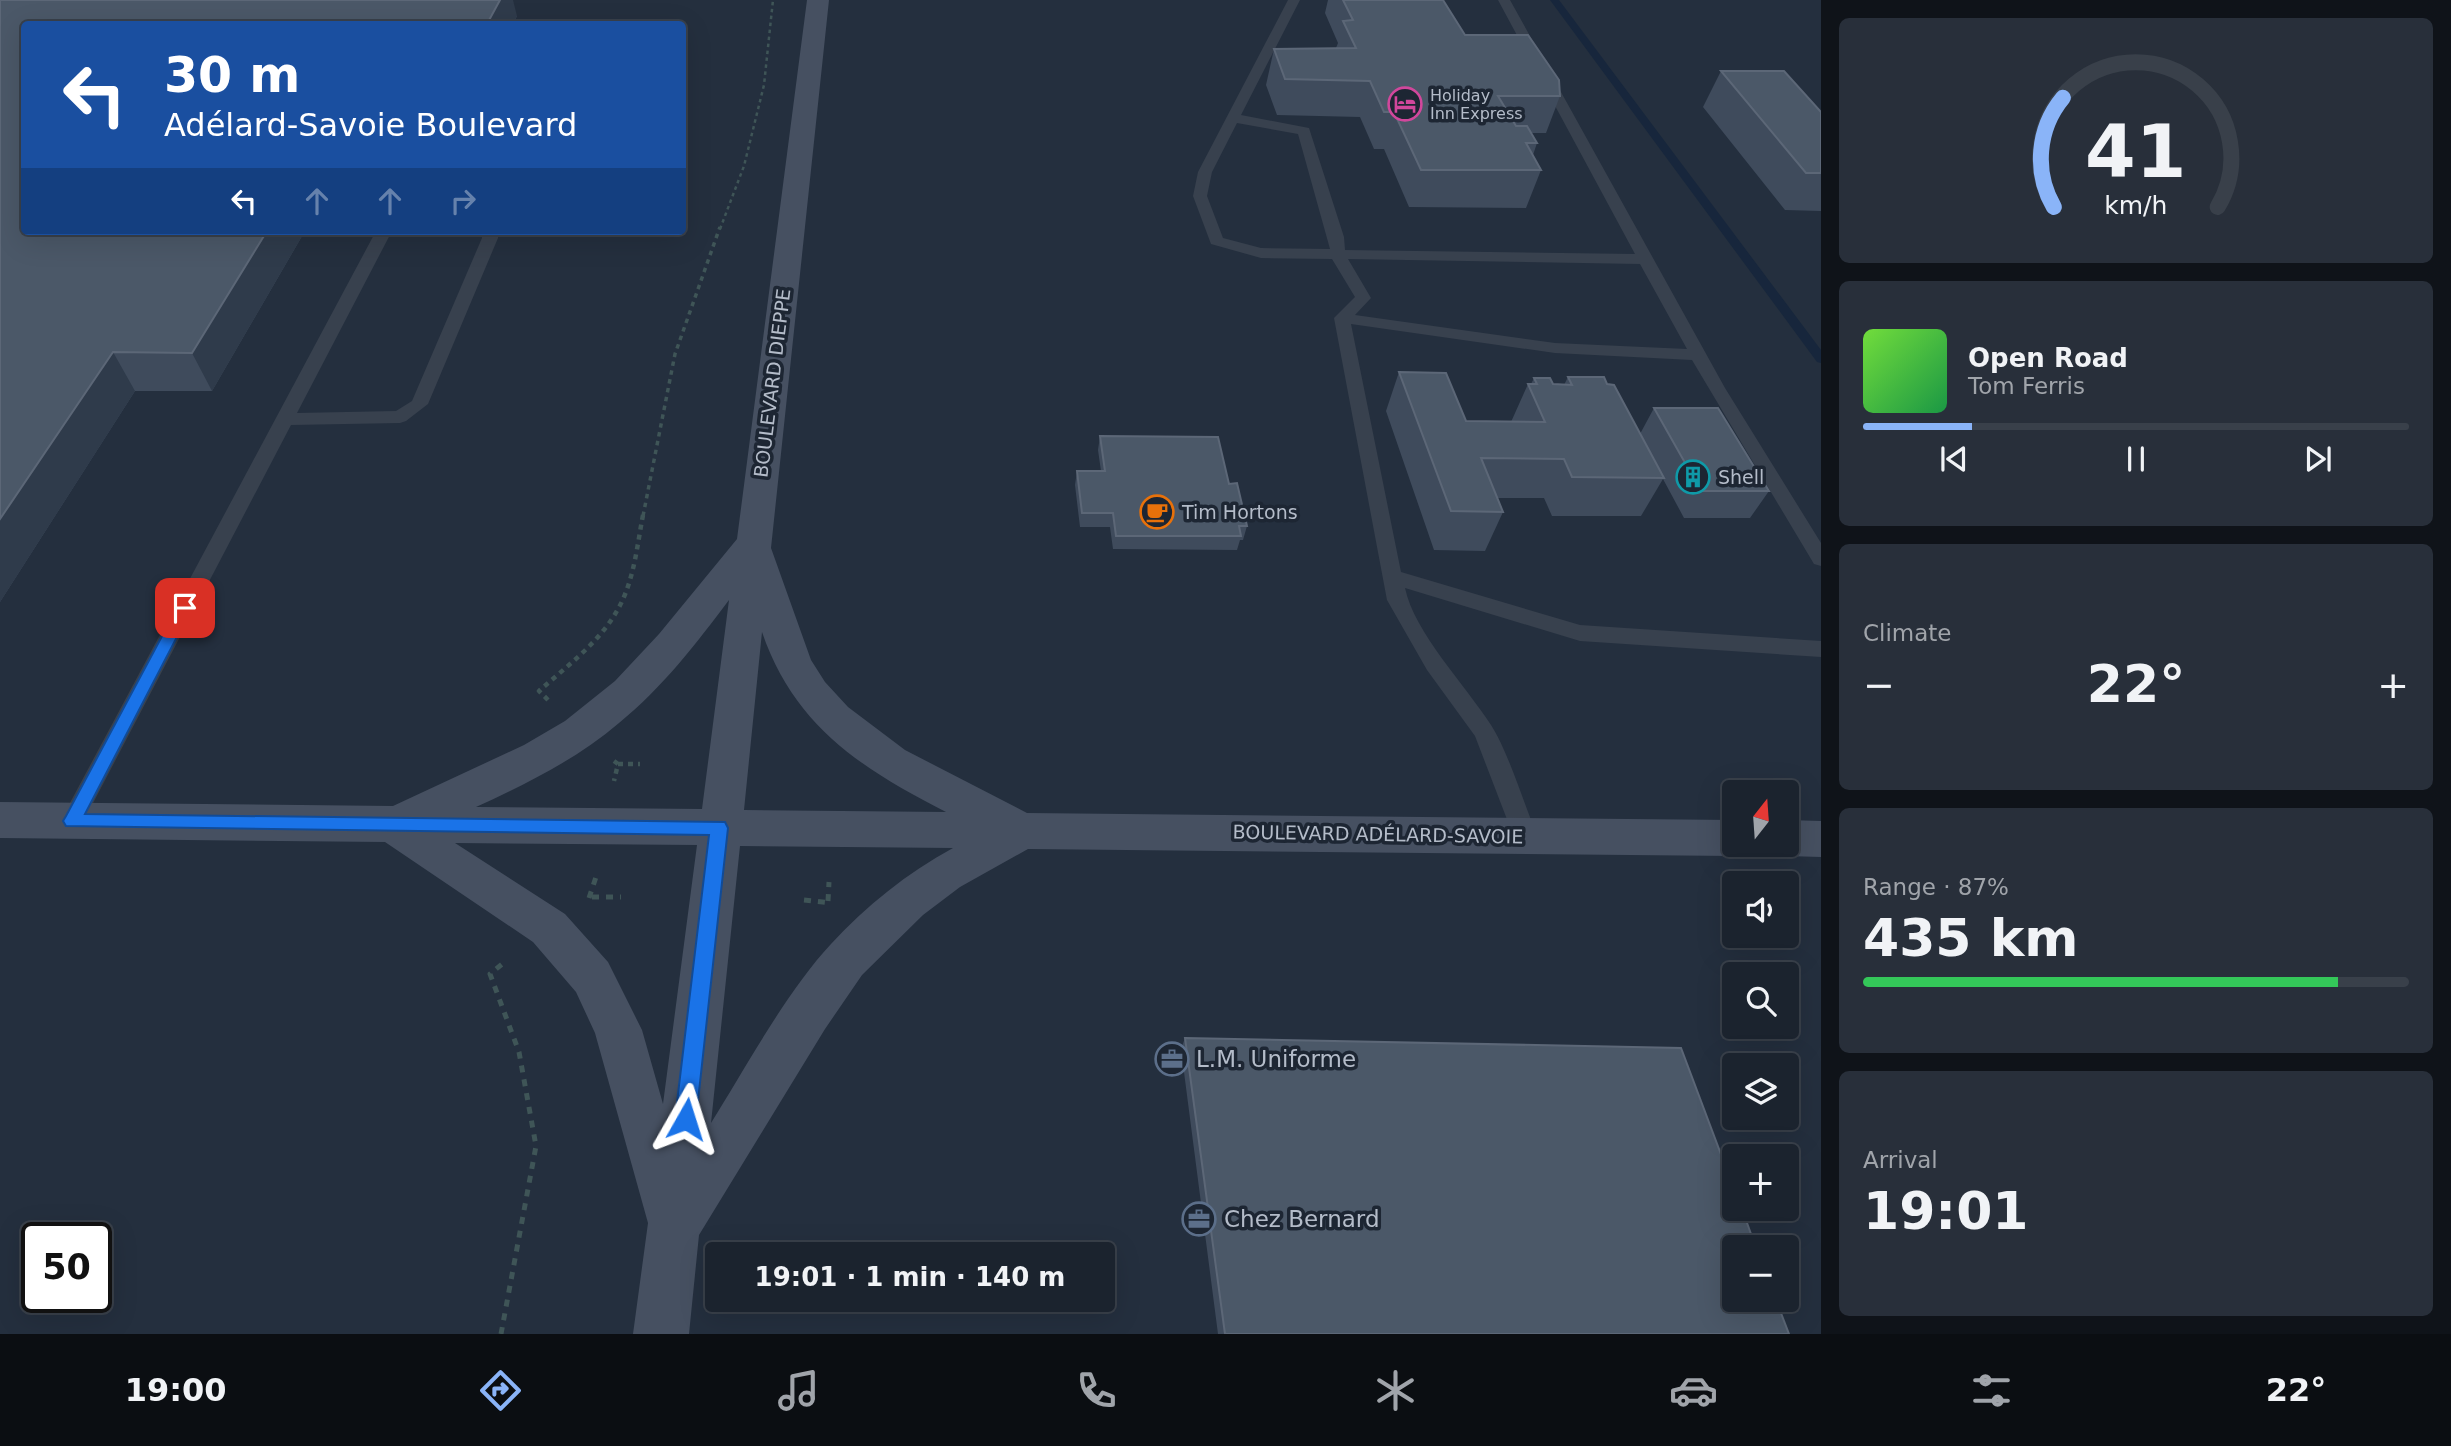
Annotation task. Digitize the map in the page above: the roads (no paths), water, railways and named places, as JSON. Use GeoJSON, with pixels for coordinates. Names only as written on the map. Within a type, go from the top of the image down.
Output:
{"type":"FeatureCollection","features":[{"type":"Feature","properties":{"kind":"main road","name":"BOULEVARD DIEPPE"},"geometry":{"type":"LineString","coordinates":[[719,828],[818,0]]}},
{"type":"Feature","properties":{"kind":"main road"},"geometry":{"type":"LineString","coordinates":[[0,820],[392,824],[483,787],[581,731],[631,688],[664,654],[753,544]]}},
{"type":"Feature","properties":{"kind":"main road"},"geometry":{"type":"LineString","coordinates":[[753,544],[794,664],[811,692],[830,713],[861,743],[1022,831]]}},
{"type":"Feature","properties":{"kind":"main road"},"geometry":{"type":"LineString","coordinates":[[392,824],[549,928],[592,977],[618,1030],[673,1229]]}},
{"type":"Feature","properties":{"kind":"main road","name":"BOULEVARD ADÉLARD-SAVOIE"},"geometry":{"type":"LineString","coordinates":[[392,824],[1722,838]]}},
{"type":"Feature","properties":{"kind":"main road"},"geometry":{"type":"LineString","coordinates":[[661,1334],[719,828]]}},
{"type":"Feature","properties":{"kind":"main road"},"geometry":{"type":"LineString","coordinates":[[673,1229],[808,1013],[846,960],[907,901],[945,874],[1022,831]]}},
{"type":"Feature","properties":{"kind":"main road"},"geometry":{"type":"LineString","coordinates":[[1799,838],[1821,839]]}},
{"type":"Feature","properties":{"kind":"lane"},"geometry":{"type":"LineString","coordinates":[[1294,0],[1205,172],[1200,196],[1216,241],[1261,253],[1645,259]]}},
{"type":"Feature","properties":{"kind":"lane"},"geometry":{"type":"LineString","coordinates":[[1504,0],[1698,355],[1821,559]]}},
{"type":"Feature","properties":{"kind":"lane"},"geometry":{"type":"LineString","coordinates":[[1233,118],[1304,131],[1336,237],[1338,255],[1363,298],[1342,318]]}},
{"type":"Feature","properties":{"kind":"lane"},"geometry":{"type":"LineString","coordinates":[[72,821],[382,235]]}},
{"type":"Feature","properties":{"kind":"lane"},"geometry":{"type":"LineString","coordinates":[[285,419],[400,417],[412,412],[425,391],[491,235]]}},
{"type":"Feature","properties":{"kind":"lane"},"geometry":{"type":"LineString","coordinates":[[1342,318],[1555,348],[1698,355]]}},
{"type":"Feature","properties":{"kind":"lane"},"geometry":{"type":"LineString","coordinates":[[1342,318],[1397,600],[1434,664],[1484,732],[1525,835]]}},
{"type":"Feature","properties":{"kind":"lane"},"geometry":{"type":"LineString","coordinates":[[1393,577],[1580,634],[1821,649]]}},
{"type":"Feature","properties":{"kind":"waterway"},"geometry":{"type":"LineString","coordinates":[[1554,0],[1821,359]]}},
{"type":"Feature","properties":{"kind":"place","name":"Holiday Inn Express"},"geometry":{"type":"Point","coordinates":[1405,104]}},
{"type":"Feature","properties":{"kind":"place","name":"Shell"},"geometry":{"type":"Point","coordinates":[1693,477]}},
{"type":"Feature","properties":{"kind":"place","name":"Tim Hortons"},"geometry":{"type":"Point","coordinates":[1157,512]}},
{"type":"Feature","properties":{"kind":"place","name":"L.M. Uniforme"},"geometry":{"type":"Point","coordinates":[1172,1059]}},
{"type":"Feature","properties":{"kind":"place","name":"Chez Bernard"},"geometry":{"type":"Point","coordinates":[1199,1219]}}]}
